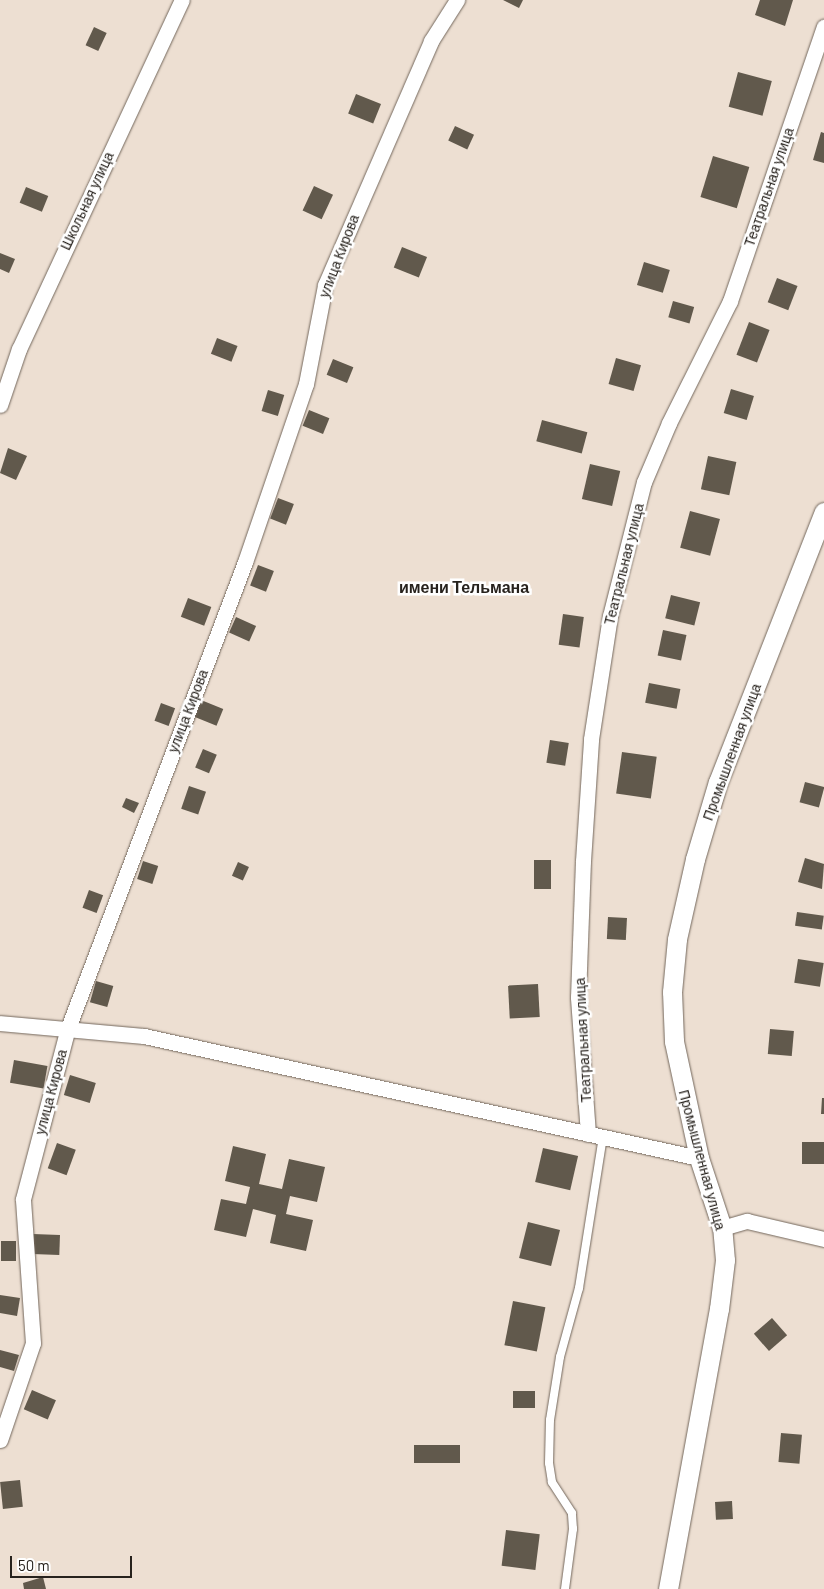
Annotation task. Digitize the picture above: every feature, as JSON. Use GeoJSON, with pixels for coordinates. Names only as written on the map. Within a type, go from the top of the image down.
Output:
{"type":"FeatureCollection","features":[{"type":"Feature","properties":{"kind":"street","name":"Школьная улица"},"geometry":{"type":"LineString","coordinates":[[0,405],[19,349],[182,0]]}},
{"type":"Feature","properties":{"kind":"street","name":"улица Кирова"},"geometry":{"type":"LineString","coordinates":[[0,1440],[33,1344],[23,1199],[68,1028],[245,562],[306,384],[325,285],[431,41],[457,0]]}},
{"type":"Feature","properties":{"kind":"street","name":"Театральная улица"},"geometry":{"type":"LineString","coordinates":[[596,1135],[578,998],[591,739],[610,616],[644,482],[669,423],[730,301],[824,27]]}},
{"type":"Feature","properties":{"kind":"street","name":"Промышленная улица"},"geometry":{"type":"LineString","coordinates":[[668,1589],[719,1309],[725,1260],[722,1228],[698,1158],[674,1040],[672,992],[677,939],[695,859],[718,782],[824,512]]}},
{"type":"Feature","properties":{"kind":"street"},"geometry":{"type":"LineString","coordinates":[[0,1023],[144,1036],[698,1158]]}},
{"type":"Feature","properties":{"kind":"street"},"geometry":{"type":"LineString","coordinates":[[722,1228],[747,1221],[824,1239]]}},
{"type":"Feature","properties":{"kind":"lane"},"geometry":{"type":"LineString","coordinates":[[565,1589],[573,1529],[572,1512],[552,1482],[549,1463],[550,1420],[560,1357],[579,1288],[596,1135]]}},
{"type":"Feature","properties":{"kind":"building"},"geometry":{"type":"Polygon","coordinates":[[[503,0],[523,0],[519,8],[503,0]]]}},
{"type":"Feature","properties":{"kind":"building"},"geometry":{"type":"Polygon","coordinates":[[[760,0],[793,0],[785,26],[755,15],[760,0]]]}},
{"type":"Feature","properties":{"kind":"building"},"geometry":{"type":"Polygon","coordinates":[[[94,27],[107,33],[98,51],[86,45],[94,27]]]}},
{"type":"Feature","properties":{"kind":"building"},"geometry":{"type":"Polygon","coordinates":[[[738,72],[772,81],[762,116],[729,107],[738,72]]]}},
{"type":"Feature","properties":{"kind":"building"},"geometry":{"type":"Polygon","coordinates":[[[356,94],[381,104],[373,124],[348,113],[356,94]]]}},
{"type":"Feature","properties":{"kind":"building"},"geometry":{"type":"Polygon","coordinates":[[[455,126],[474,135],[467,149],[448,141],[455,126]]]}},
{"type":"Feature","properties":{"kind":"building"},"geometry":{"type":"Polygon","coordinates":[[[821,132],[824,133],[824,163],[813,160],[821,132]]]}},
{"type":"Feature","properties":{"kind":"building"},"geometry":{"type":"Polygon","coordinates":[[[713,156],[749,167],[737,208],[700,197],[713,156]]]}},
{"type":"Feature","properties":{"kind":"building"},"geometry":{"type":"Polygon","coordinates":[[[314,186],[333,195],[322,219],[303,210],[314,186]]]}},
{"type":"Feature","properties":{"kind":"building"},"geometry":{"type":"Polygon","coordinates":[[[26,187],[48,196],[42,212],[20,203],[26,187]]]}},
{"type":"Feature","properties":{"kind":"building"},"geometry":{"type":"Polygon","coordinates":[[[402,247],[427,257],[419,278],[394,267],[402,247]]]}},
{"type":"Feature","properties":{"kind":"building"},"geometry":{"type":"Polygon","coordinates":[[[0,253],[15,259],[9,273],[0,269],[0,253]]]}},
{"type":"Feature","properties":{"kind":"building"},"geometry":{"type":"Polygon","coordinates":[[[644,262],[670,270],[663,293],[637,285],[644,262]]]}},
{"type":"Feature","properties":{"kind":"building"},"geometry":{"type":"Polygon","coordinates":[[[777,278],[798,286],[788,310],[768,302],[777,278]]]}},
{"type":"Feature","properties":{"kind":"building"},"geometry":{"type":"Polygon","coordinates":[[[673,301],[694,307],[689,323],[668,317],[673,301]]]}},
{"type":"Feature","properties":{"kind":"building"},"geometry":{"type":"Polygon","coordinates":[[[749,322],[770,330],[757,363],[736,355],[749,322]]]}},
{"type":"Feature","properties":{"kind":"building"},"geometry":{"type":"Polygon","coordinates":[[[217,338],[238,346],[231,362],[211,354],[217,338]]]}},
{"type":"Feature","properties":{"kind":"building"},"geometry":{"type":"Polygon","coordinates":[[[616,358],[641,365],[634,391],[609,384],[616,358]]]}},
{"type":"Feature","properties":{"kind":"building"},"geometry":{"type":"Polygon","coordinates":[[[333,359],[353,367],[347,383],[327,375],[333,359]]]}},
{"type":"Feature","properties":{"kind":"building"},"geometry":{"type":"Polygon","coordinates":[[[731,389],[754,396],[747,420],[724,413],[731,389]]]}},
{"type":"Feature","properties":{"kind":"building"},"geometry":{"type":"Polygon","coordinates":[[[268,390],[284,395],[278,416],[262,411],[268,390]]]}},
{"type":"Feature","properties":{"kind":"building"},"geometry":{"type":"Polygon","coordinates":[[[309,410],[329,418],[323,434],[303,426],[309,410]]]}},
{"type":"Feature","properties":{"kind":"building"},"geometry":{"type":"Polygon","coordinates":[[[542,420],[587,432],[582,453],[536,441],[542,420]]]}},
{"type":"Feature","properties":{"kind":"building"},"geometry":{"type":"Polygon","coordinates":[[[8,448],[27,456],[16,480],[0,473],[8,448]]]}},
{"type":"Feature","properties":{"kind":"building"},"geometry":{"type":"Polygon","coordinates":[[[708,456],[736,462],[729,495],[701,489],[708,456]]]}},
{"type":"Feature","properties":{"kind":"building"},"geometry":{"type":"Polygon","coordinates":[[[590,464],[620,471],[612,506],[582,499],[590,464]]]}},
{"type":"Feature","properties":{"kind":"building"},"geometry":{"type":"Polygon","coordinates":[[[278,498],[294,504],[286,525],[270,519],[278,498]]]}},
{"type":"Feature","properties":{"kind":"building"},"geometry":{"type":"Polygon","coordinates":[[[690,511],[720,519],[710,556],[680,548],[690,511]]]}},
{"type":"Feature","properties":{"kind":"building"},"geometry":{"type":"Polygon","coordinates":[[[258,565],[274,571],[266,592],[250,586],[258,565]]]}},
{"type":"Feature","properties":{"kind":"building"},"geometry":{"type":"Polygon","coordinates":[[[671,595],[700,602],[694,626],[665,618],[671,595]]]}},
{"type":"Feature","properties":{"kind":"building"},"geometry":{"type":"Polygon","coordinates":[[[188,598],[211,607],[204,626],[181,617],[188,598]]]}},
{"type":"Feature","properties":{"kind":"building"},"geometry":{"type":"Polygon","coordinates":[[[563,614],[584,617],[579,648],[559,645],[563,614]]]}},
{"type":"Feature","properties":{"kind":"building"},"geometry":{"type":"Polygon","coordinates":[[[236,617],[256,626],[249,641],[229,633],[236,617]]]}},
{"type":"Feature","properties":{"kind":"building"},"geometry":{"type":"Polygon","coordinates":[[[663,630],[686,635],[681,660],[658,655],[663,630]]]}},
{"type":"Feature","properties":{"kind":"building"},"geometry":{"type":"Polygon","coordinates":[[[649,683],[680,689],[677,709],[645,703],[649,683]]]}},
{"type":"Feature","properties":{"kind":"building"},"geometry":{"type":"Polygon","coordinates":[[[201,700],[223,709],[217,726],[194,717],[201,700]]]}},
{"type":"Feature","properties":{"kind":"building"},"geometry":{"type":"Polygon","coordinates":[[[161,703],[175,708],[169,726],[155,721],[161,703]]]}},
{"type":"Feature","properties":{"kind":"building"},"geometry":{"type":"Polygon","coordinates":[[[550,740],[569,743],[565,766],[546,763],[550,740]]]}},
{"type":"Feature","properties":{"kind":"building"},"geometry":{"type":"Polygon","coordinates":[[[203,749],[217,755],[209,773],[195,767],[203,749]]]}},
{"type":"Feature","properties":{"kind":"building"},"geometry":{"type":"Polygon","coordinates":[[[622,752],[657,757],[651,798],[616,794],[622,752]]]}},
{"type":"Feature","properties":{"kind":"building"},"geometry":{"type":"Polygon","coordinates":[[[805,782],[824,787],[819,807],[800,802],[805,782]]]}},
{"type":"Feature","properties":{"kind":"building"},"geometry":{"type":"Polygon","coordinates":[[[189,786],[206,792],[198,815],[181,809],[189,786]]]}},
{"type":"Feature","properties":{"kind":"building"},"geometry":{"type":"Polygon","coordinates":[[[126,798],[139,803],[134,813],[122,807],[126,798]]]}},
{"type":"Feature","properties":{"kind":"building"},"geometry":{"type":"Polygon","coordinates":[[[805,858],[824,864],[822,889],[798,882],[805,858]]]}},
{"type":"Feature","properties":{"kind":"building"},"geometry":{"type":"Polygon","coordinates":[[[534,860],[551,860],[551,889],[534,889],[534,860]]]}},
{"type":"Feature","properties":{"kind":"building"},"geometry":{"type":"Polygon","coordinates":[[[143,861],[158,866],[152,884],[137,879],[143,861]]]}},
{"type":"Feature","properties":{"kind":"building"},"geometry":{"type":"Polygon","coordinates":[[[238,862],[249,867],[243,881],[232,876],[238,862]]]}},
{"type":"Feature","properties":{"kind":"building"},"geometry":{"type":"Polygon","coordinates":[[[89,890],[103,895],[97,913],[83,908],[89,890]]]}},
{"type":"Feature","properties":{"kind":"building"},"geometry":{"type":"Polygon","coordinates":[[[797,912],[824,916],[822,930],[795,926],[797,912]]]}},
{"type":"Feature","properties":{"kind":"building"},"geometry":{"type":"Polygon","coordinates":[[[608,917],[627,918],[626,940],[607,939],[608,917]]]}},
{"type":"Feature","properties":{"kind":"building"},"geometry":{"type":"Polygon","coordinates":[[[798,959],[824,963],[820,987],[794,983],[798,959]]]}},
{"type":"Feature","properties":{"kind":"building"},"geometry":{"type":"Polygon","coordinates":[[[96,981],[113,986],[107,1007],[90,1002],[96,981]]]}},
{"type":"Feature","properties":{"kind":"building"},"geometry":{"type":"Polygon","coordinates":[[[538,984],[540,1017],[510,1019],[508,986],[538,984]]]}},
{"type":"Feature","properties":{"kind":"building"},"geometry":{"type":"Polygon","coordinates":[[[770,1029],[794,1031],[792,1056],[768,1054],[770,1029]]]}},
{"type":"Feature","properties":{"kind":"building"},"geometry":{"type":"Polygon","coordinates":[[[14,1060],[47,1066],[43,1089],[10,1083],[14,1060]]]}},
{"type":"Feature","properties":{"kind":"building"},"geometry":{"type":"Polygon","coordinates":[[[70,1075],[96,1083],[90,1103],[64,1095],[70,1075]]]}},
{"type":"Feature","properties":{"kind":"building"},"geometry":{"type":"Polygon","coordinates":[[[822,1098],[824,1098],[824,1114],[821,1114],[822,1098]]]}},
{"type":"Feature","properties":{"kind":"building"},"geometry":{"type":"Polygon","coordinates":[[[802,1142],[824,1142],[824,1164],[802,1164],[802,1142]]]}},
{"type":"Feature","properties":{"kind":"building"},"geometry":{"type":"Polygon","coordinates":[[[57,1143],[76,1150],[67,1175],[48,1168],[57,1143]]]}},
{"type":"Feature","properties":{"kind":"building"},"geometry":{"type":"Polygon","coordinates":[[[233,1146],[266,1154],[259,1184],[282,1189],[289,1159],[325,1167],[317,1202],[290,1196],[286,1214],[313,1220],[306,1251],[270,1243],[276,1215],[253,1209],[246,1237],[214,1230],[221,1199],[246,1204],[250,1187],[225,1181],[233,1146]]]}},
{"type":"Feature","properties":{"kind":"building"},"geometry":{"type":"Polygon","coordinates":[[[543,1148],[578,1156],[570,1190],[535,1182],[543,1148]]]}},
{"type":"Feature","properties":{"kind":"building"},"geometry":{"type":"Polygon","coordinates":[[[528,1222],[560,1230],[551,1266],[519,1258],[528,1222]]]}},
{"type":"Feature","properties":{"kind":"building"},"geometry":{"type":"Polygon","coordinates":[[[33,1234],[60,1235],[59,1255],[32,1254],[33,1234]]]}},
{"type":"Feature","properties":{"kind":"building"},"geometry":{"type":"Polygon","coordinates":[[[1,1241],[16,1241],[16,1261],[1,1261],[1,1241]]]}},
{"type":"Feature","properties":{"kind":"building"},"geometry":{"type":"Polygon","coordinates":[[[0,1295],[20,1298],[17,1316],[0,1313],[0,1295]]]}},
{"type":"Feature","properties":{"kind":"building"},"geometry":{"type":"Polygon","coordinates":[[[513,1301],[545,1307],[537,1351],[504,1345],[513,1301]]]}},
{"type":"Feature","properties":{"kind":"building"},"geometry":{"type":"Polygon","coordinates":[[[772,1318],[787,1335],[769,1351],[754,1334],[772,1318]]]}},
{"type":"Feature","properties":{"kind":"building"},"geometry":{"type":"Polygon","coordinates":[[[0,1350],[19,1355],[14,1371],[0,1367],[0,1350]]]}},
{"type":"Feature","properties":{"kind":"building"},"geometry":{"type":"Polygon","coordinates":[[[32,1390],[56,1400],[48,1419],[24,1409],[32,1390]]]}},
{"type":"Feature","properties":{"kind":"building"},"geometry":{"type":"Polygon","coordinates":[[[513,1391],[535,1391],[535,1408],[513,1408],[513,1391]]]}},
{"type":"Feature","properties":{"kind":"building"},"geometry":{"type":"Polygon","coordinates":[[[781,1433],[802,1435],[799,1464],[778,1462],[781,1433]]]}},
{"type":"Feature","properties":{"kind":"building"},"geometry":{"type":"Polygon","coordinates":[[[414,1445],[460,1445],[460,1463],[414,1463],[414,1445]]]}},
{"type":"Feature","properties":{"kind":"building"},"geometry":{"type":"Polygon","coordinates":[[[20,1480],[23,1507],[3,1509],[0,1482],[20,1480]]]}},
{"type":"Feature","properties":{"kind":"building"},"geometry":{"type":"Polygon","coordinates":[[[732,1501],[733,1519],[716,1520],[715,1502],[732,1501]]]}},
{"type":"Feature","properties":{"kind":"building"},"geometry":{"type":"Polygon","coordinates":[[[506,1530],[540,1534],[535,1570],[502,1566],[506,1530]]]}},
{"type":"Feature","properties":{"kind":"building"},"geometry":{"type":"Polygon","coordinates":[[[43,1577],[46,1589],[24,1589],[23,1583],[43,1577]]]}},
{"type":"Feature","properties":{"kind":"district","name":"имени Тельмана"},"geometry":{"type":"Point","coordinates":[464,587]}}]}
